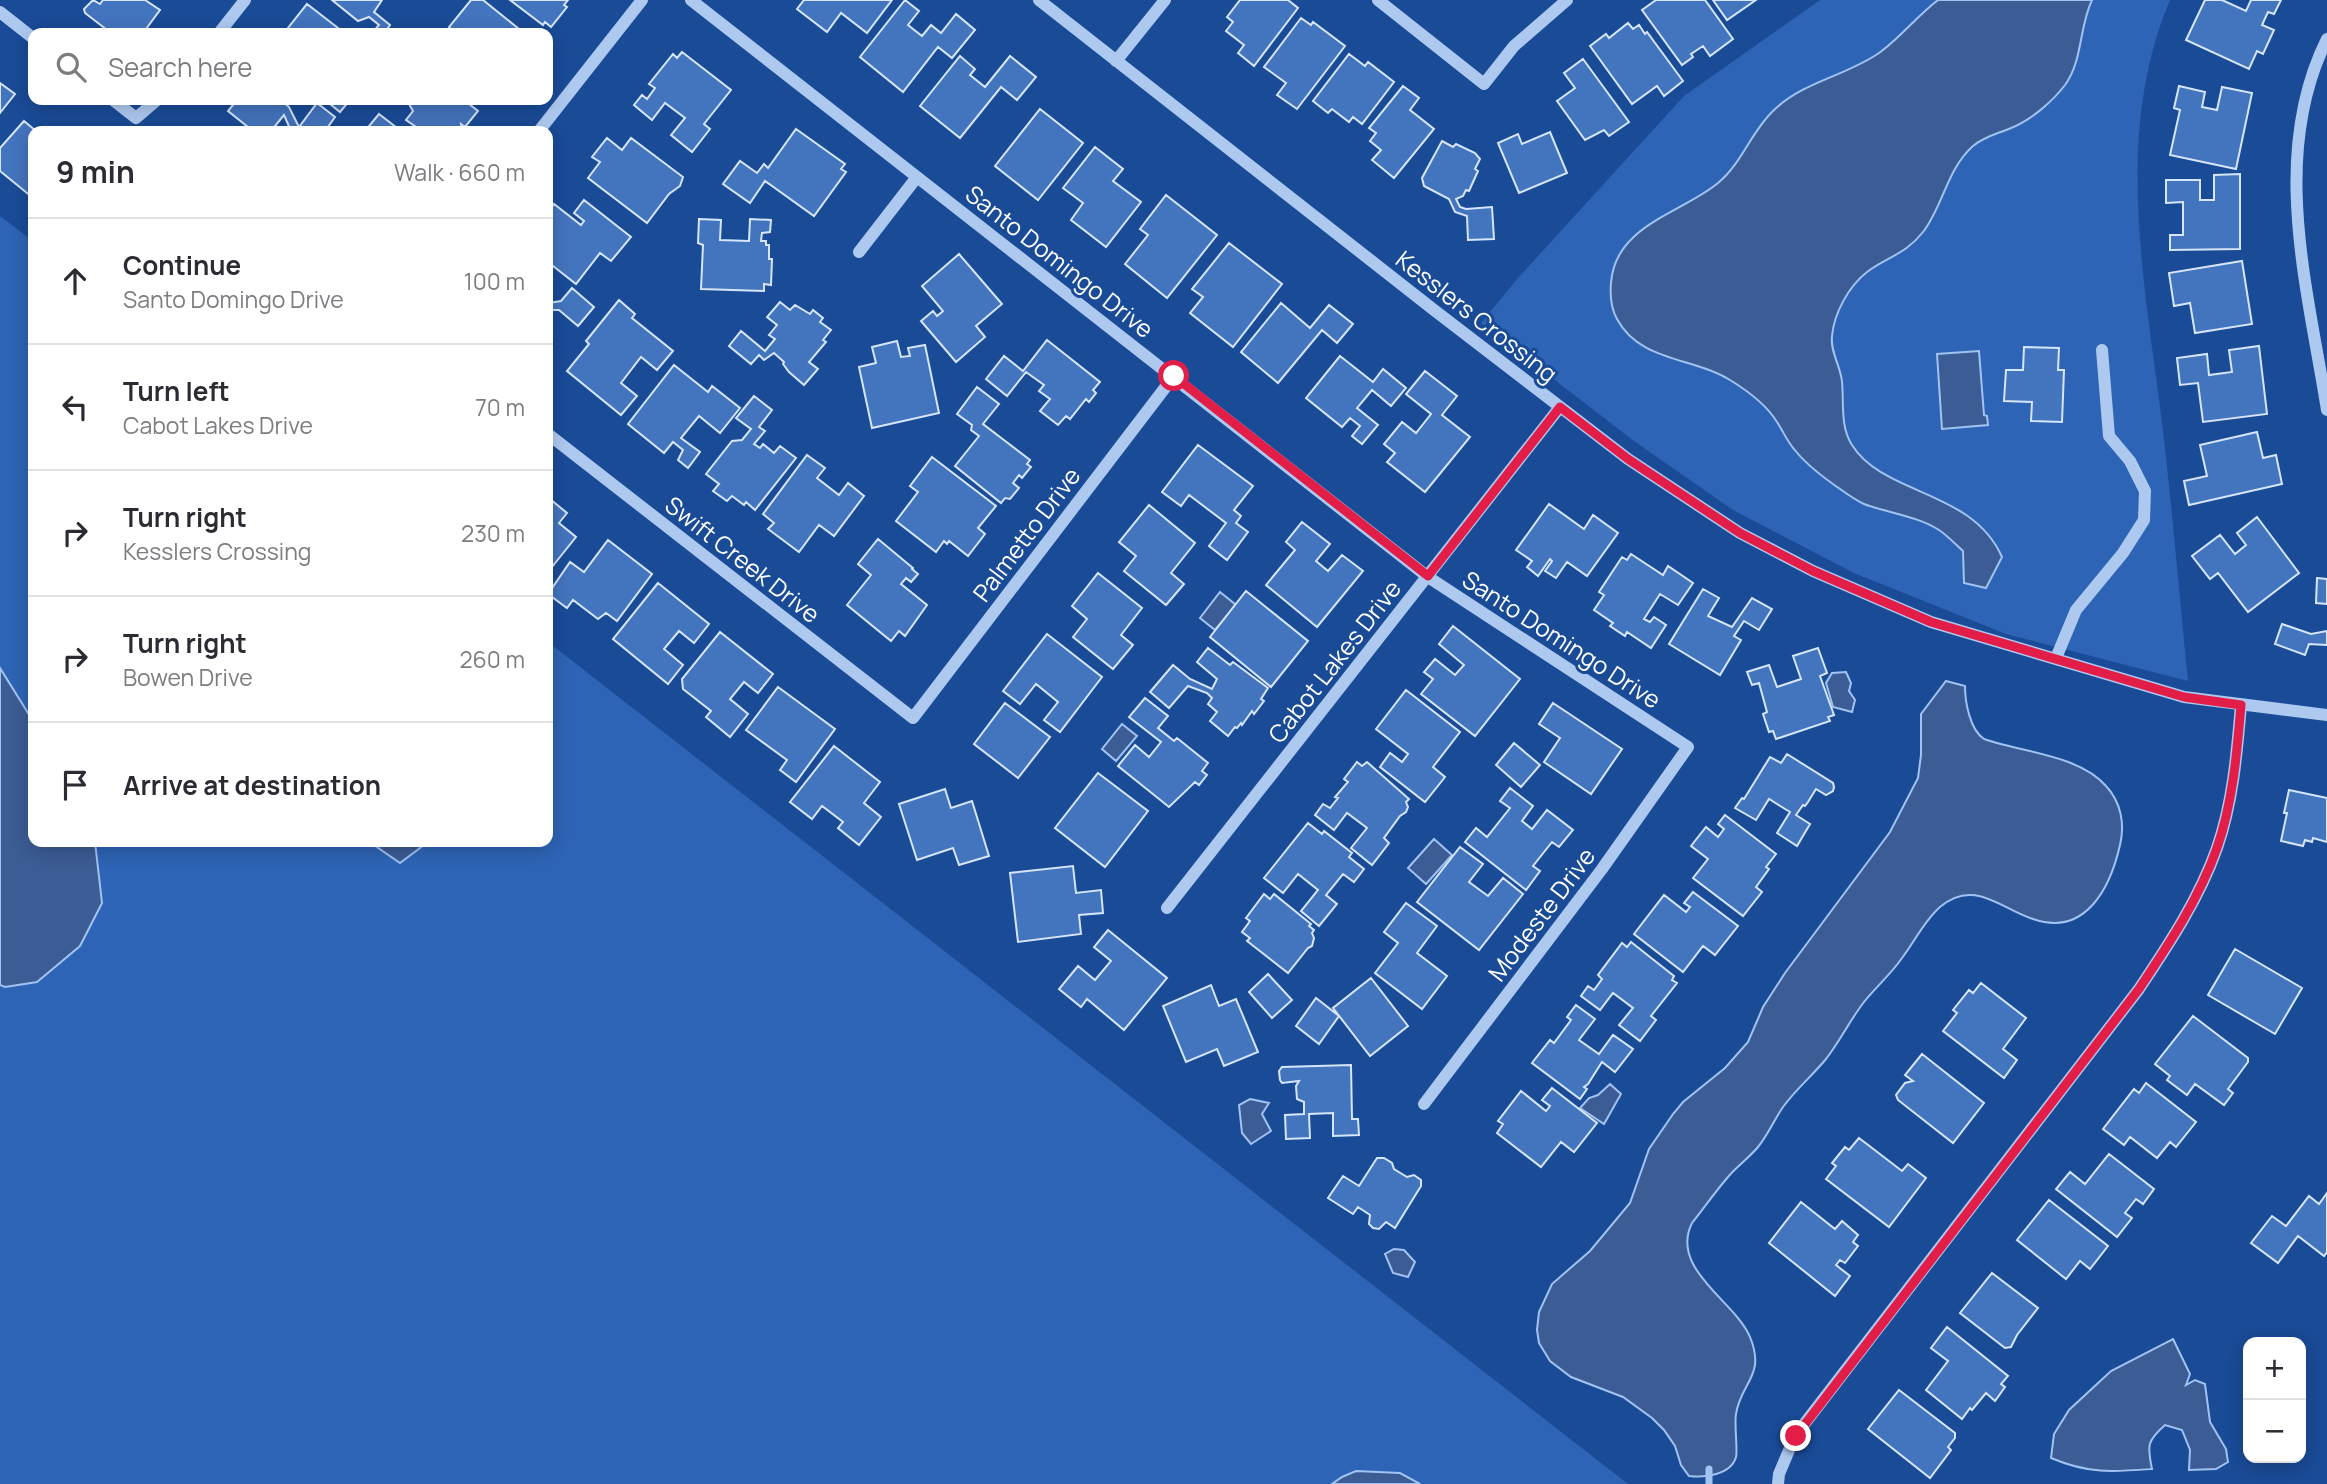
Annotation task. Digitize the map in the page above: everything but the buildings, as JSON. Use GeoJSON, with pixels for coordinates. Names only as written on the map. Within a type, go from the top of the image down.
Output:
{"type":"FeatureCollection","features":[{"type":"Feature","properties":{"kind":"street"},"geometry":{"type":"LineString","coordinates":[[223,28],[245,0]]}},
{"type":"Feature","properties":{"kind":"street"},"geometry":{"type":"LineString","coordinates":[[543,126],[642,0]]}},
{"type":"Feature","properties":{"kind":"street","name":"Santo Domingo Drive"},"geometry":{"type":"LineString","coordinates":[[691,0],[1428,576],[1688,747]]}},
{"type":"Feature","properties":{"kind":"street","name":"Kesslers Crossing"},"geometry":{"type":"LineString","coordinates":[[1039,0],[1628,459],[1740,533],[1813,571],[1931,622],[2184,697],[2327,715]]}},
{"type":"Feature","properties":{"kind":"street"},"geometry":{"type":"LineString","coordinates":[[1116,61],[1165,0]]}},
{"type":"Feature","properties":{"kind":"street"},"geometry":{"type":"LineString","coordinates":[[1378,0],[1484,84],[1514,46],[1567,0]]}},
{"type":"Feature","properties":{"kind":"street"},"geometry":{"type":"LineString","coordinates":[[0,12],[28,34]]}},
{"type":"Feature","properties":{"kind":"street"},"geometry":{"type":"LineString","coordinates":[[2327,39],[2301,111],[2296,160],[2299,231],[2327,410]]}},
{"type":"Feature","properties":{"kind":"street"},"geometry":{"type":"LineString","coordinates":[[119,105],[136,118],[151,105]]}},
{"type":"Feature","properties":{"kind":"street"},"geometry":{"type":"LineString","coordinates":[[859,252],[917,177]]}},
{"type":"Feature","properties":{"kind":"street"},"geometry":{"type":"LineString","coordinates":[[2056,658],[2076,610],[2123,553],[2144,520],[2145,491],[2130,461],[2109,436],[2102,350]]}},
{"type":"Feature","properties":{"kind":"street","name":"Palmetto Drive"},"geometry":{"type":"LineString","coordinates":[[913,718],[1174,376]]}},
{"type":"Feature","properties":{"kind":"street","name":"Cabot Lakes Drive"},"geometry":{"type":"LineString","coordinates":[[1167,908],[1560,407]]}},
{"type":"Feature","properties":{"kind":"street","name":"Swift Creek Drive"},"geometry":{"type":"LineString","coordinates":[[553,438],[913,718]]}},
{"type":"Feature","properties":{"kind":"street"},"geometry":{"type":"LineString","coordinates":[[1778,1484],[1779,1474],[1796,1436],[2139,989],[2182,925],[2218,847],[2236,766],[2241,705]]}},
{"type":"Feature","properties":{"kind":"street","name":"Modeste Drive"},"geometry":{"type":"LineString","coordinates":[[1424,1104],[1602,869],[1688,747]]}},
{"type":"Feature","properties":{"kind":"shaded area"},"geometry":{"type":"Polygon","coordinates":[[[1820,0],[2170,0],[2153,50],[2143,101],[2138,153],[2138,206],[2188,681],[2006,634],[1854,573],[1733,510],[1634,441],[1481,323],[1518,278],[1684,96],[1820,0]]]}},
{"type":"Feature","properties":{"kind":"shaded area"},"geometry":{"type":"Polygon","coordinates":[[[1938,0],[2092,0],[2075,65],[2065,85],[2047,104],[2026,120],[1987,137],[1964,155],[1923,232],[1910,245],[1860,278],[1844,301],[1833,327],[1832,342],[1841,376],[1844,422],[1852,445],[1866,462],[1906,485],[1950,505],[1970,518],[1988,535],[2002,557],[1986,588],[1964,583],[1963,551],[1939,530],[1912,518],[1864,504],[1817,472],[1802,459],[1768,409],[1756,398],[1730,380],[1653,351],[1639,343],[1617,319],[1611,296],[1615,263],[1624,247],[1637,234],[1718,183],[1734,166],[1765,119],[1785,101],[1879,53],[1938,0]]]}},
{"type":"Feature","properties":{"kind":"shaded area"},"geometry":{"type":"Polygon","coordinates":[[[0,216],[28,237],[28,847],[553,847],[553,646],[1628,1484],[0,1484],[0,216]]]}},
{"type":"Feature","properties":{"kind":"shaded area"},"geometry":{"type":"Polygon","coordinates":[[[1979,351],[1984,415],[1987,416],[1988,425],[1942,429],[1937,354],[1979,351]]]}},
{"type":"Feature","properties":{"kind":"shaded area"},"geometry":{"type":"Polygon","coordinates":[[[1220,592],[1236,605],[1215,630],[1200,618],[1220,592]]]}},
{"type":"Feature","properties":{"kind":"shaded area"},"geometry":{"type":"Polygon","coordinates":[[[0,668],[28,713],[28,847],[96,847],[102,903],[80,946],[37,982],[5,987],[0,985],[0,668]]]}},
{"type":"Feature","properties":{"kind":"shaded area"},"geometry":{"type":"Polygon","coordinates":[[[1846,672],[1851,683],[1849,691],[1855,700],[1852,712],[1833,707],[1826,683],[1832,673],[1846,672]]]}},
{"type":"Feature","properties":{"kind":"shaded area"},"geometry":{"type":"Polygon","coordinates":[[[1946,681],[1965,686],[1972,722],[1984,739],[2081,767],[2106,786],[2115,799],[2122,821],[2116,862],[2110,878],[2092,905],[2081,915],[2067,921],[2051,923],[2033,919],[1976,895],[1952,899],[1940,907],[1924,925],[1898,964],[1864,1002],[1826,1059],[1783,1107],[1758,1147],[1728,1177],[1692,1223],[1687,1240],[1689,1255],[1707,1284],[1743,1324],[1750,1337],[1755,1361],[1736,1414],[1736,1457],[1733,1463],[1716,1474],[1689,1476],[1681,1465],[1675,1446],[1652,1418],[1623,1397],[1571,1377],[1550,1361],[1539,1343],[1539,1312],[1552,1284],[1590,1251],[1630,1203],[1649,1149],[1673,1114],[1683,1102],[1725,1068],[1748,1042],[1763,1007],[1785,973],[1890,832],[1918,778],[1921,714],[1946,681]]]}},
{"type":"Feature","properties":{"kind":"shaded area"},"geometry":{"type":"Polygon","coordinates":[[[1122,724],[1137,736],[1116,761],[1102,749],[1122,724]]]}},
{"type":"Feature","properties":{"kind":"shaded area"},"geometry":{"type":"Polygon","coordinates":[[[1434,839],[1452,855],[1426,884],[1408,868],[1434,839]]]}},
{"type":"Feature","properties":{"kind":"shaded area"},"geometry":{"type":"Polygon","coordinates":[[[377,847],[421,847],[400,863],[377,847]]]}},
{"type":"Feature","properties":{"kind":"shaded area"},"geometry":{"type":"Polygon","coordinates":[[[1610,1084],[1621,1094],[1604,1124],[1580,1108],[1589,1098],[1598,1095],[1610,1084]]]}},
{"type":"Feature","properties":{"kind":"shaded area"},"geometry":{"type":"Polygon","coordinates":[[[1250,1099],[1269,1103],[1262,1114],[1271,1131],[1251,1144],[1242,1133],[1239,1105],[1250,1099]]]}},
{"type":"Feature","properties":{"kind":"shaded area"},"geometry":{"type":"Polygon","coordinates":[[[1394,1249],[1404,1250],[1415,1262],[1408,1277],[1393,1273],[1385,1254],[1394,1249]]]}},
{"type":"Feature","properties":{"kind":"shaded area"},"geometry":{"type":"Polygon","coordinates":[[[2173,1339],[2190,1374],[2186,1385],[2195,1380],[2205,1384],[2210,1422],[2226,1449],[2228,1462],[2216,1469],[2189,1470],[2190,1450],[2182,1430],[2165,1425],[2150,1444],[2152,1469],[2101,1471],[2077,1467],[2051,1458],[2054,1434],[2069,1410],[2111,1371],[2173,1339]]]}},
{"type":"Feature","properties":{"kind":"shaded area"},"geometry":{"type":"Polygon","coordinates":[[[1356,1471],[1400,1473],[1420,1484],[1332,1484],[1356,1471]]]}},
{"type":"Feature","properties":{"kind":"waterway"},"geometry":{"type":"LineString","coordinates":[[1709,1469],[1709,1484]]}},
{"type":"Feature","properties":{"kind":"route"},"geometry":{"type":"LineString","coordinates":[[1174,376],[1428,576],[1560,407],[1628,459],[1740,533],[1813,571],[1931,622],[2184,697],[2241,705],[2236,766],[2218,847],[2182,925],[2139,989],[1796,1436]]}}]}
